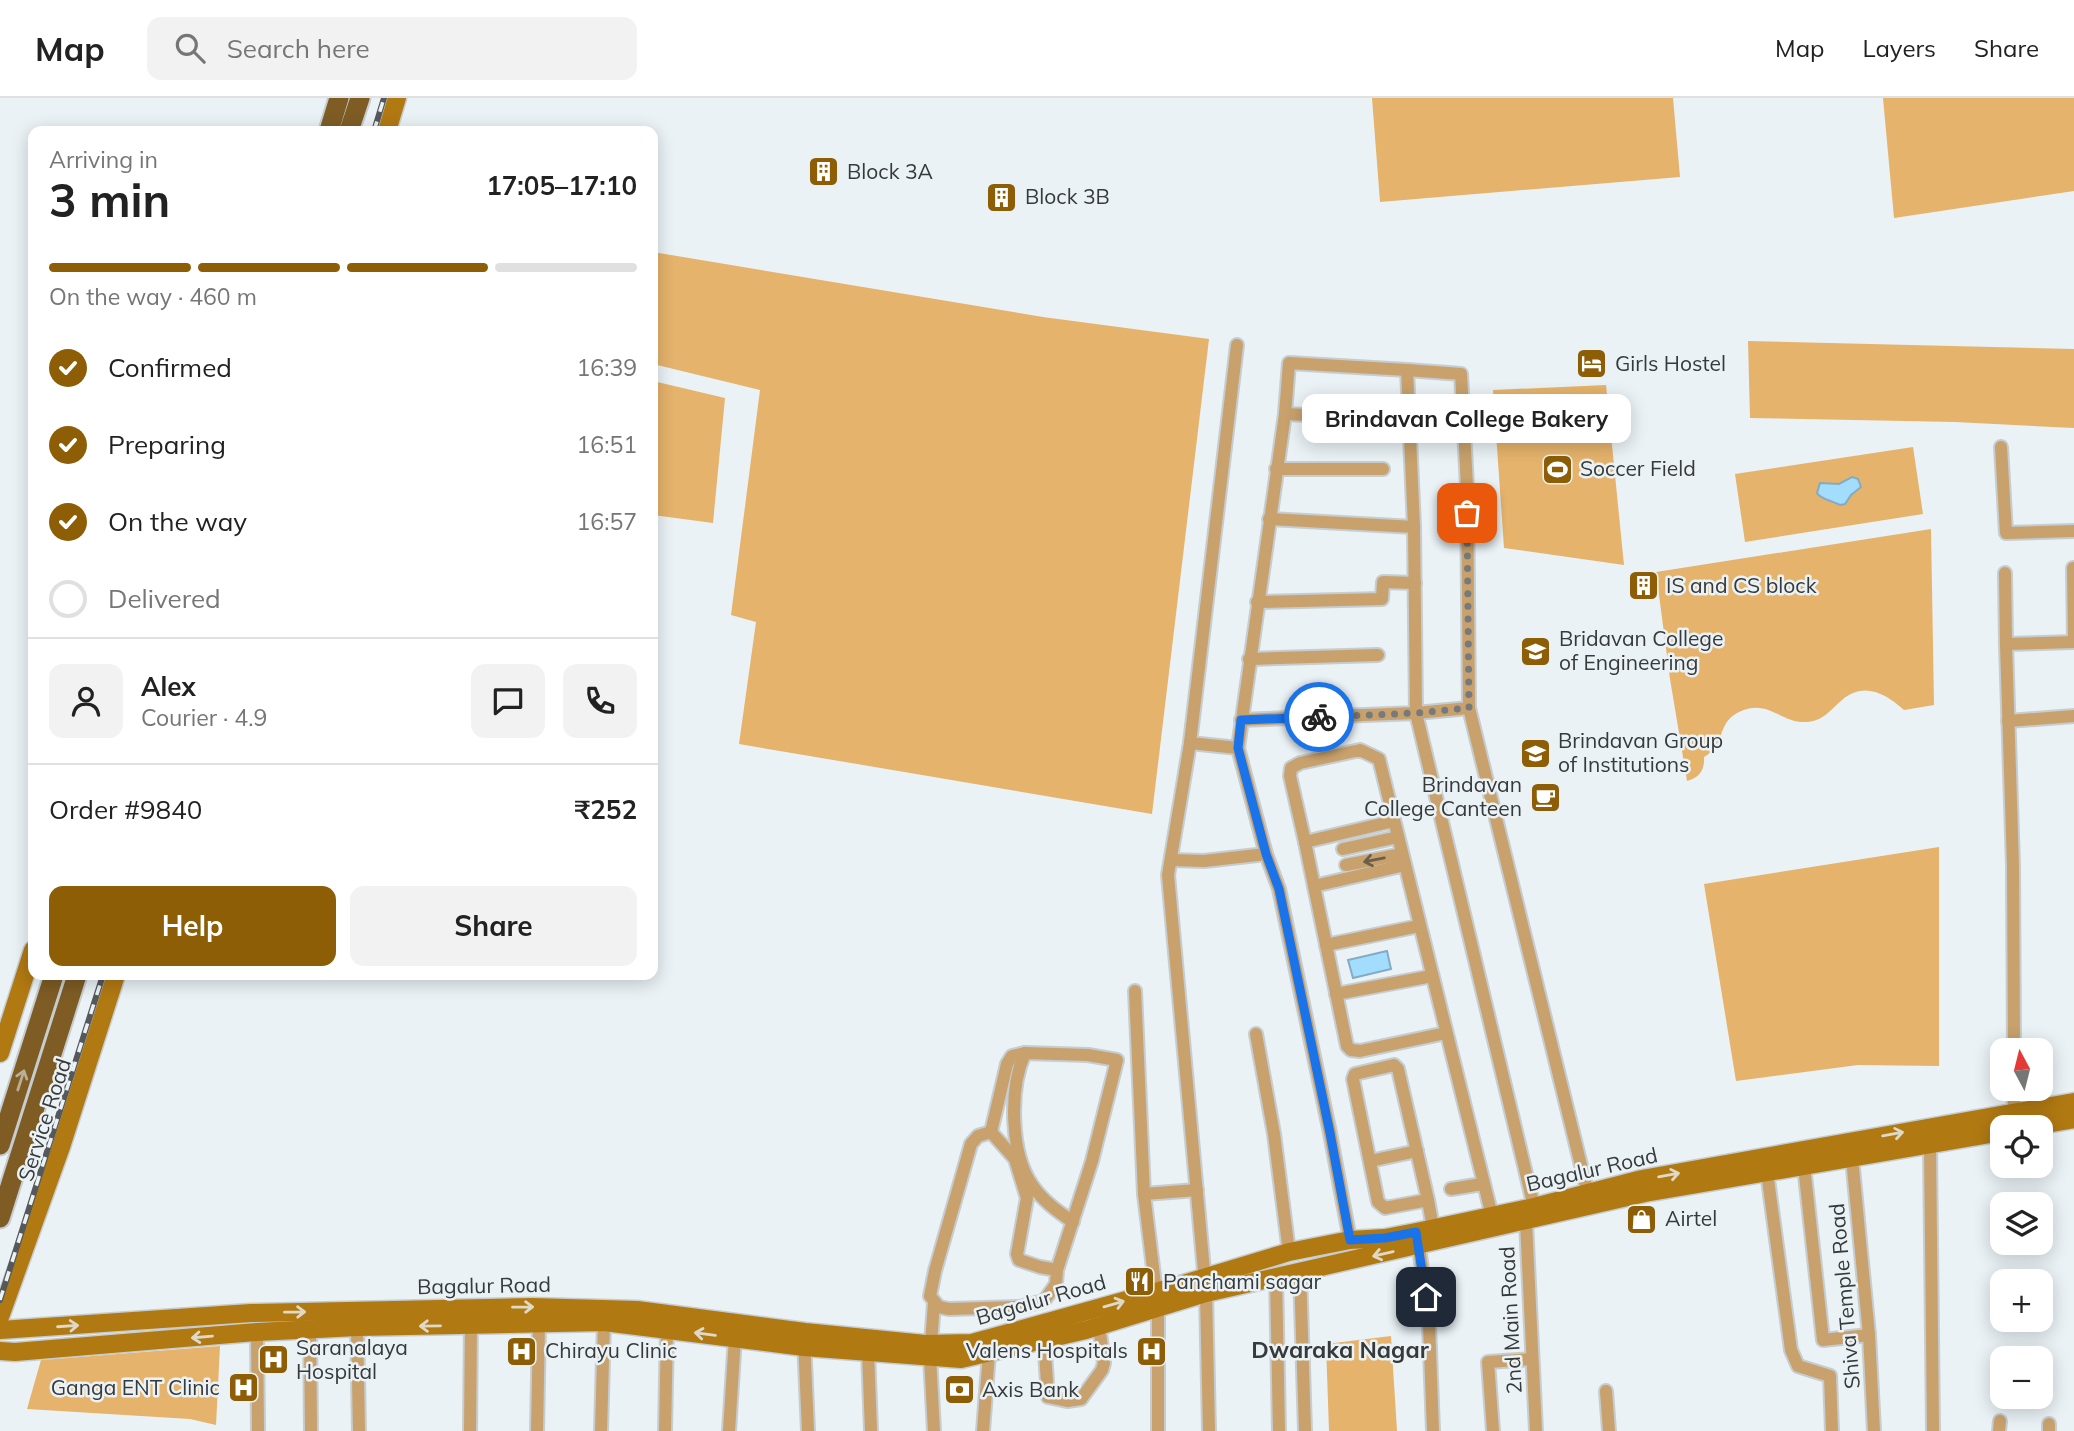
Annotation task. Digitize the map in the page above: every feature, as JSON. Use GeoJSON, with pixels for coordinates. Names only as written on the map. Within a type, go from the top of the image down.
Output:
{"type":"FeatureCollection","features":[{"type":"Feature","properties":{"kind":"highway"},"geometry":{"type":"LineString","coordinates":[[331,126],[339,98]]}},
{"type":"Feature","properties":{"kind":"highway"},"geometry":{"type":"LineString","coordinates":[[351,126],[360,98]]}},
{"type":"Feature","properties":{"kind":"highway"},"geometry":{"type":"LineString","coordinates":[[0,1145],[52,980]]}},
{"type":"Feature","properties":{"kind":"highway"},"geometry":{"type":"LineString","coordinates":[[0,1218],[75,980]]}},
{"type":"Feature","properties":{"kind":"main road"},"geometry":{"type":"LineString","coordinates":[[389,126],[397,98]]}},
{"type":"Feature","properties":{"kind":"main road"},"geometry":{"type":"LineString","coordinates":[[0,1053],[28,966]]}},
{"type":"Feature","properties":{"kind":"main road","name":"Service Road"},"geometry":{"type":"LineString","coordinates":[[0,1317],[61,1147],[114,980]]}},
{"type":"Feature","properties":{"kind":"main road","name":"Bagalur Road"},"geometry":{"type":"LineString","coordinates":[[0,1351],[357,1327],[471,1317],[532,1307],[637,1310],[868,1351],[931,1350],[1046,1330],[1157,1300],[1206,1285],[1289,1252],[1350,1240],[1423,1235],[1526,1213],[1645,1193],[1766,1165],[2074,1102]]}},
{"type":"Feature","properties":{"kind":"main road"},"geometry":{"type":"LineString","coordinates":[[2053,1123],[2074,1119]]}},
{"type":"Feature","properties":{"kind":"main road","name":"Bagalur Road"},"geometry":{"type":"LineString","coordinates":[[1206,1285],[1276,1277],[1390,1253],[1423,1235],[1492,1216],[1526,1213],[1642,1179],[1766,1165],[1804,1166],[1990,1134]]}},
{"type":"Feature","properties":{"kind":"main road","name":"Bagalur Road"},"geometry":{"type":"LineString","coordinates":[[1046,1330],[1099,1326],[1157,1300]]}},
{"type":"Feature","properties":{"kind":"main road","name":"Bagalur Road"},"geometry":{"type":"LineString","coordinates":[[0,1330],[251,1313],[471,1317],[539,1324],[604,1322],[734,1337],[804,1339],[931,1350],[961,1359],[989,1353],[1011,1337]]}},
{"type":"Feature","properties":{"kind":"street"},"geometry":{"type":"LineString","coordinates":[[1209,1431],[1206,1285],[1168,875],[1190,743],[1237,345]]}},
{"type":"Feature","properties":{"kind":"street"},"geometry":{"type":"LineString","coordinates":[[1350,1240],[1279,889],[1266,854],[1238,748],[1285,414],[1289,363],[1461,374],[1467,486],[1469,708],[1588,1194]]}},
{"type":"Feature","properties":{"kind":"street","name":"2nd Main Road"},"geometry":{"type":"LineString","coordinates":[[1407,370],[1414,527],[1416,713],[1526,1213],[1536,1431]]}},
{"type":"Feature","properties":{"kind":"street"},"geometry":{"type":"LineString","coordinates":[[1285,414],[1377,418]]}},
{"type":"Feature","properties":{"kind":"street"},"geometry":{"type":"LineString","coordinates":[[2001,447],[2006,533],[2074,531]]}},
{"type":"Feature","properties":{"kind":"street"},"geometry":{"type":"LineString","coordinates":[[1276,468],[1383,469]]}},
{"type":"Feature","properties":{"kind":"street"},"geometry":{"type":"LineString","coordinates":[[1269,520],[1414,527]]}},
{"type":"Feature","properties":{"kind":"street"},"geometry":{"type":"LineString","coordinates":[[2006,643],[2074,641],[2073,568]]}},
{"type":"Feature","properties":{"kind":"street"},"geometry":{"type":"LineString","coordinates":[[2005,573],[2013,866],[2014,1038]]}},
{"type":"Feature","properties":{"kind":"street"},"geometry":{"type":"LineString","coordinates":[[1257,602],[1382,599],[1383,582],[1415,583]]}},
{"type":"Feature","properties":{"kind":"street"},"geometry":{"type":"LineString","coordinates":[[1250,659],[1378,655]]}},
{"type":"Feature","properties":{"kind":"street"},"geometry":{"type":"LineString","coordinates":[[1241,720],[1416,713],[1469,708]]}},
{"type":"Feature","properties":{"kind":"street"},"geometry":{"type":"LineString","coordinates":[[2008,721],[2074,716]]}},
{"type":"Feature","properties":{"kind":"street"},"geometry":{"type":"LineString","coordinates":[[1190,743],[1238,748]]}},
{"type":"Feature","properties":{"kind":"street"},"geometry":{"type":"LineString","coordinates":[[1446,1033],[1360,1051],[1351,1050],[1347,1046],[1290,768],[1300,763],[1360,750],[1379,759],[1492,1216]]}},
{"type":"Feature","properties":{"kind":"street"},"geometry":{"type":"LineString","coordinates":[[1305,842],[1394,821]]}},
{"type":"Feature","properties":{"kind":"street"},"geometry":{"type":"LineString","coordinates":[[1343,849],[1398,837]]}},
{"type":"Feature","properties":{"kind":"street"},"geometry":{"type":"LineString","coordinates":[[1172,860],[1204,861],[1266,854]]}},
{"type":"Feature","properties":{"kind":"street"},"geometry":{"type":"LineString","coordinates":[[1346,865],[1403,859]]}},
{"type":"Feature","properties":{"kind":"street"},"geometry":{"type":"LineString","coordinates":[[1314,886],[1403,859]]}},
{"type":"Feature","properties":{"kind":"street"},"geometry":{"type":"LineString","coordinates":[[1326,945],[1419,926]]}},
{"type":"Feature","properties":{"kind":"street"},"geometry":{"type":"LineString","coordinates":[[1336,994],[1432,975]]}},
{"type":"Feature","properties":{"kind":"street"},"geometry":{"type":"LineString","coordinates":[[1135,991],[1144,1194],[1157,1300],[1158,1431]]}},
{"type":"Feature","properties":{"kind":"street"},"geometry":{"type":"LineString","coordinates":[[1256,1034],[1274,1135],[1289,1252]]}},
{"type":"Feature","properties":{"kind":"street"},"geometry":{"type":"LineString","coordinates":[[1025,1053],[1014,1109],[1020,1156],[1031,1184],[1049,1206],[1073,1222]]}},
{"type":"Feature","properties":{"kind":"street"},"geometry":{"type":"LineString","coordinates":[[991,1132],[1007,1064],[1012,1056],[1025,1053],[1088,1055],[1117,1060],[1095,1147],[1057,1270],[1056,1284],[1044,1301],[1048,1397],[1075,1402],[1102,1370],[1104,1363],[1099,1326]]}},
{"type":"Feature","properties":{"kind":"street"},"geometry":{"type":"LineString","coordinates":[[1428,1199],[1385,1208],[1378,1202],[1353,1079],[1359,1072],[1394,1065],[1398,1069],[1428,1199],[1423,1235],[1433,1431]]}},
{"type":"Feature","properties":{"kind":"street"},"geometry":{"type":"LineString","coordinates":[[2014,1101],[2014,1113]]}},
{"type":"Feature","properties":{"kind":"street"},"geometry":{"type":"LineString","coordinates":[[991,1132],[1015,1159],[1027,1198],[1017,1254],[1019,1260],[1057,1270]]}},
{"type":"Feature","properties":{"kind":"street"},"geometry":{"type":"LineString","coordinates":[[991,1132],[978,1136],[971,1144],[934,1271],[930,1296],[939,1307],[949,1309],[1020,1307],[1044,1301]]}},
{"type":"Feature","properties":{"kind":"street"},"geometry":{"type":"LineString","coordinates":[[1930,1145],[1933,1431]]}},
{"type":"Feature","properties":{"kind":"street"},"geometry":{"type":"LineString","coordinates":[[1370,1161],[1417,1151]]}},
{"type":"Feature","properties":{"kind":"street","name":"Shiva Temple Road"},"geometry":{"type":"LineString","coordinates":[[1852,1158],[1869,1335],[1874,1431]]}},
{"type":"Feature","properties":{"kind":"street"},"geometry":{"type":"LineString","coordinates":[[1766,1165],[1791,1350],[1798,1366],[1830,1376],[1832,1431]]}},
{"type":"Feature","properties":{"kind":"street"},"geometry":{"type":"LineString","coordinates":[[1804,1166],[1823,1340],[1869,1335]]}},
{"type":"Feature","properties":{"kind":"street"},"geometry":{"type":"LineString","coordinates":[[1451,1189],[1482,1184]]}},
{"type":"Feature","properties":{"kind":"street"},"geometry":{"type":"LineString","coordinates":[[1144,1194],[1197,1190]]}},
{"type":"Feature","properties":{"kind":"street"},"geometry":{"type":"LineString","coordinates":[[1300,1272],[1306,1431]]}},
{"type":"Feature","properties":{"kind":"street"},"geometry":{"type":"LineString","coordinates":[[1276,1277],[1279,1431]]}},
{"type":"Feature","properties":{"kind":"street"},"geometry":{"type":"LineString","coordinates":[[934,1303],[931,1350],[934,1431]]}},
{"type":"Feature","properties":{"kind":"street"},"geometry":{"type":"LineString","coordinates":[[1011,1337],[1020,1307]]}},
{"type":"Feature","properties":{"kind":"street"},"geometry":{"type":"LineString","coordinates":[[470,1431],[471,1317]]}},
{"type":"Feature","properties":{"kind":"street"},"geometry":{"type":"LineString","coordinates":[[601,1431],[604,1322]]}},
{"type":"Feature","properties":{"kind":"street"},"geometry":{"type":"LineString","coordinates":[[537,1431],[539,1324]]}},
{"type":"Feature","properties":{"kind":"street"},"geometry":{"type":"LineString","coordinates":[[357,1327],[359,1431]]}},
{"type":"Feature","properties":{"kind":"street"},"geometry":{"type":"LineString","coordinates":[[310,1329],[311,1431]]}},
{"type":"Feature","properties":{"kind":"street"},"geometry":{"type":"LineString","coordinates":[[665,1431],[667,1330]]}},
{"type":"Feature","properties":{"kind":"street"},"geometry":{"type":"LineString","coordinates":[[257,1332],[258,1431]]}},
{"type":"Feature","properties":{"kind":"street"},"geometry":{"type":"LineString","coordinates":[[729,1431],[734,1337]]}},
{"type":"Feature","properties":{"kind":"street"},"geometry":{"type":"LineString","coordinates":[[804,1339],[808,1431]]}},
{"type":"Feature","properties":{"kind":"street"},"geometry":{"type":"LineString","coordinates":[[868,1351],[871,1431]]}},
{"type":"Feature","properties":{"kind":"street"},"geometry":{"type":"LineString","coordinates":[[983,1431],[989,1353]]}},
{"type":"Feature","properties":{"kind":"street"},"geometry":{"type":"LineString","coordinates":[[1493,1431],[1488,1362],[1532,1359]]}},
{"type":"Feature","properties":{"kind":"street"},"geometry":{"type":"LineString","coordinates":[[1606,1391],[1609,1431]]}},
{"type":"Feature","properties":{"kind":"shaded area"},"geometry":{"type":"Polygon","coordinates":[[[1372,98],[1673,98],[1680,177],[1380,202],[1372,98]]]}},
{"type":"Feature","properties":{"kind":"shaded area"},"geometry":{"type":"Polygon","coordinates":[[[1883,98],[2074,98],[2074,191],[1894,218],[1883,98]]]}},
{"type":"Feature","properties":{"kind":"shaded area"},"geometry":{"type":"Polygon","coordinates":[[[658,253],[1043,317],[1209,339],[1152,814],[739,744],[756,622],[731,615],[760,390],[658,365],[658,253]]]}},
{"type":"Feature","properties":{"kind":"shaded area"},"geometry":{"type":"Polygon","coordinates":[[[1748,341],[2074,349],[2074,428],[1955,422],[1750,418],[1748,341]]]}},
{"type":"Feature","properties":{"kind":"shaded area"},"geometry":{"type":"Polygon","coordinates":[[[658,382],[725,398],[713,523],[658,516],[658,382]]]}},
{"type":"Feature","properties":{"kind":"shaded area","name":"Soccer Field"},"geometry":{"type":"Polygon","coordinates":[[[1606,385],[1624,565],[1504,548],[1493,390],[1606,385]]]}},
{"type":"Feature","properties":{"kind":"shaded area"},"geometry":{"type":"Polygon","coordinates":[[[1913,447],[1923,514],[1745,542],[1735,474],[1913,447]]]}},
{"type":"Feature","properties":{"kind":"shaded area"},"geometry":{"type":"Polygon","coordinates":[[[1931,529],[1934,705],[1904,710],[1882,695],[1858,691],[1850,694],[1818,720],[1806,722],[1789,719],[1766,709],[1749,708],[1727,722],[1716,746],[1704,757],[1700,773],[1687,781],[1656,572],[1931,529]]]}},
{"type":"Feature","properties":{"kind":"shaded area"},"geometry":{"type":"Polygon","coordinates":[[[1939,847],[1939,1066],[1858,1065],[1736,1081],[1704,884],[1939,847]]]}},
{"type":"Feature","properties":{"kind":"shaded area"},"geometry":{"type":"Polygon","coordinates":[[[1391,1336],[1397,1431],[1329,1431],[1326,1344],[1391,1336]]]}},
{"type":"Feature","properties":{"kind":"shaded area"},"geometry":{"type":"Polygon","coordinates":[[[220,1346],[216,1425],[190,1419],[27,1409],[41,1360],[220,1346]]]}},
{"type":"Feature","properties":{"kind":"water"},"geometry":{"type":"Polygon","coordinates":[[[1852,477],[1858,479],[1861,487],[1845,504],[1840,505],[1817,493],[1820,483],[1839,484],[1852,477]]]}},
{"type":"Feature","properties":{"kind":"water"},"geometry":{"type":"Polygon","coordinates":[[[1387,951],[1391,969],[1353,978],[1348,960],[1387,951]]]}},
{"type":"Feature","properties":{"kind":"railway"},"geometry":{"type":"LineString","coordinates":[[376,126],[384,98]]}},
{"type":"Feature","properties":{"kind":"railway"},"geometry":{"type":"LineString","coordinates":[[0,1300],[101,980]]}},
{"type":"Feature","properties":{"kind":"way so far"},"geometry":{"type":"LineString","coordinates":[[1319,717],[1469,708],[1467,513]]}},
{"type":"Feature","properties":{"kind":"place","name":"Block 3A"},"geometry":{"type":"Point","coordinates":[824,172]}},
{"type":"Feature","properties":{"kind":"place","name":"Block 3B"},"geometry":{"type":"Point","coordinates":[1002,197]}},
{"type":"Feature","properties":{"kind":"place","name":"Girls Hostel"},"geometry":{"type":"Point","coordinates":[1592,364]}},
{"type":"Feature","properties":{"kind":"place","name":"Soccer Field"},"geometry":{"type":"Point","coordinates":[1557,469]}},
{"type":"Feature","properties":{"kind":"place","name":"Brindavan College Bakery"},"geometry":{"type":"Point","coordinates":[1467,513]}},
{"type":"Feature","properties":{"kind":"place","name":"IS and CS block"},"geometry":{"type":"Point","coordinates":[1643,586]}},
{"type":"Feature","properties":{"kind":"place","name":"Bridavan College of Engineering"},"geometry":{"type":"Point","coordinates":[1536,651]}},
{"type":"Feature","properties":{"kind":"place","name":"Brindavan Group of Institutions"},"geometry":{"type":"Point","coordinates":[1535,753]}},
{"type":"Feature","properties":{"kind":"place","name":"Brindavan College Canteen"},"geometry":{"type":"Point","coordinates":[1545,797]}},
{"type":"Feature","properties":{"kind":"place","name":"Airtel"},"geometry":{"type":"Point","coordinates":[1642,1219]}},
{"type":"Feature","properties":{"kind":"place","name":"Panchami sagar"},"geometry":{"type":"Point","coordinates":[1140,1282]}},
{"type":"Feature","properties":{"kind":"place","name":"Chirayu Clinic"},"geometry":{"type":"Point","coordinates":[522,1351]}},
{"type":"Feature","properties":{"kind":"place","name":"Valens Hospitals"},"geometry":{"type":"Point","coordinates":[1151,1351]}},
{"type":"Feature","properties":{"kind":"place","name":"Saranalaya Hospital"},"geometry":{"type":"Point","coordinates":[273,1360]}},
{"type":"Feature","properties":{"kind":"place","name":"Ganga ENT Clinic"},"geometry":{"type":"Point","coordinates":[243,1388]}},
{"type":"Feature","properties":{"kind":"place","name":"Axis Bank"},"geometry":{"type":"Point","coordinates":[959,1390]}},
{"type":"Feature","properties":{"kind":"district","name":"Dwaraka Nagar"},"geometry":{"type":"Point","coordinates":[1340,1350]}},
{"type":"Feature","properties":{"kind":"route"},"geometry":{"type":"LineString","coordinates":[[1319,717],[1241,720],[1238,748],[1266,854],[1279,889],[1350,1240],[1385,1238],[1416,1232],[1420,1244],[1426,1297]]}}]}
